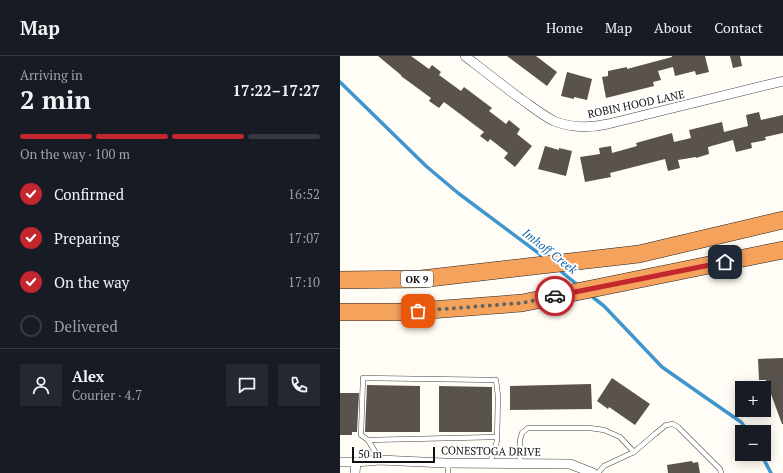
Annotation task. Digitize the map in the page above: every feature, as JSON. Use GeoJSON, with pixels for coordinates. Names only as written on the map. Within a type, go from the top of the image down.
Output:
{"type":"FeatureCollection","features":[{"type":"Feature","properties":{"kind":"highway","name":"OK 9"},"geometry":{"type":"LineString","coordinates":[[340,280],[421,279],[639,254],[783,220]]}},
{"type":"Feature","properties":{"kind":"highway"},"geometry":{"type":"LineString","coordinates":[[340,312],[404,312],[522,303],[783,250]]}},
{"type":"Feature","properties":{"kind":"street","name":"ROBIN HOOD LANE"},"geometry":{"type":"LineString","coordinates":[[464,56],[539,112],[554,120],[574,126],[584,127],[596,127],[783,81]]}},
{"type":"Feature","properties":{"kind":"street","name":"CONESTOGA DRIVE"},"geometry":{"type":"LineString","coordinates":[[340,462],[380,460],[448,463],[570,464],[593,473]]}},
{"type":"Feature","properties":{"kind":"street"},"geometry":{"type":"LineString","coordinates":[[355,473],[356,462]]}},
{"type":"Feature","properties":{"kind":"lane"},"geometry":{"type":"LineString","coordinates":[[380,460],[368,440],[361,435],[363,378],[496,380],[498,396],[497,441],[490,463]]}},
{"type":"Feature","properties":{"kind":"lane"},"geometry":{"type":"LineString","coordinates":[[598,473],[604,466],[634,452],[666,425],[674,424],[716,464],[721,473]]}},
{"type":"Feature","properties":{"kind":"lane"},"geometry":{"type":"LineString","coordinates":[[520,464],[520,440],[522,433],[528,428],[590,428],[604,430],[620,437],[634,452]]}},
{"type":"Feature","properties":{"kind":"lane"},"geometry":{"type":"LineString","coordinates":[[368,440],[497,437]]}},
{"type":"Feature","properties":{"kind":"lane"},"geometry":{"type":"LineString","coordinates":[[448,463],[448,473]]}},
{"type":"Feature","properties":{"kind":"building"},"geometry":{"type":"Polygon","coordinates":[[[378,56],[411,56],[429,69],[432,65],[441,72],[439,75],[461,91],[464,87],[492,108],[489,111],[506,124],[509,120],[520,129],[517,134],[532,146],[515,167],[504,158],[508,153],[490,139],[488,142],[480,136],[484,132],[444,102],[439,108],[429,101],[431,98],[401,76],[378,56]]]}},
{"type":"Feature","properties":{"kind":"building"},"geometry":{"type":"Polygon","coordinates":[[[507,56],[536,56],[557,72],[547,86],[507,56]]]}},
{"type":"Feature","properties":{"kind":"building"},"geometry":{"type":"Polygon","coordinates":[[[672,56],[705,56],[709,72],[696,75],[695,71],[675,76],[673,67],[658,71],[661,80],[653,82],[654,86],[606,98],[602,77],[608,76],[608,71],[627,67],[627,69],[672,56]]]}},
{"type":"Feature","properties":{"kind":"building"},"geometry":{"type":"Polygon","coordinates":[[[730,56],[740,56],[742,66],[733,68],[730,56]]]}},
{"type":"Feature","properties":{"kind":"building"},"geometry":{"type":"Polygon","coordinates":[[[567,72],[592,79],[587,100],[561,96],[567,72]]]}},
{"type":"Feature","properties":{"kind":"building"},"geometry":{"type":"Polygon","coordinates":[[[759,112],[761,120],[783,115],[783,133],[765,137],[766,140],[751,143],[752,148],[736,152],[733,140],[708,147],[709,154],[696,158],[678,160],[680,168],[668,171],[665,159],[610,173],[611,177],[585,182],[580,157],[600,154],[599,148],[611,146],[612,153],[637,146],[636,143],[672,133],[674,142],[691,138],[689,130],[722,122],[724,132],[748,126],[746,115],[759,112]]]}},
{"type":"Feature","properties":{"kind":"building"},"geometry":{"type":"Polygon","coordinates":[[[545,146],[559,150],[559,148],[572,151],[566,176],[538,169],[545,146]]]}},
{"type":"Feature","properties":{"kind":"building"},"geometry":{"type":"Polygon","coordinates":[[[783,358],[783,424],[771,394],[771,381],[759,380],[758,359],[783,358]]]}},
{"type":"Feature","properties":{"kind":"building"},"geometry":{"type":"Polygon","coordinates":[[[612,378],[650,404],[635,425],[609,407],[608,409],[597,401],[612,378]]]}},
{"type":"Feature","properties":{"kind":"building"},"geometry":{"type":"Polygon","coordinates":[[[591,384],[592,409],[510,410],[510,386],[591,384]]]}},
{"type":"Feature","properties":{"kind":"building"},"geometry":{"type":"Polygon","coordinates":[[[367,385],[420,386],[420,432],[365,432],[367,385]]]}},
{"type":"Feature","properties":{"kind":"building"},"geometry":{"type":"Polygon","coordinates":[[[439,386],[492,387],[492,432],[439,432],[439,386]]]}},
{"type":"Feature","properties":{"kind":"building"},"geometry":{"type":"Polygon","coordinates":[[[340,393],[359,393],[357,432],[352,432],[352,435],[340,435],[340,393]]]}},
{"type":"Feature","properties":{"kind":"building"},"geometry":{"type":"Polygon","coordinates":[[[692,461],[693,463],[698,462],[700,473],[668,473],[667,465],[692,461]]]}},
{"type":"Feature","properties":{"kind":"waterway","name":"Imhoff Creek"},"geometry":{"type":"LineString","coordinates":[[340,82],[426,166],[458,193],[545,258]]}},
{"type":"Feature","properties":{"kind":"waterway","name":"Imhoff Creek"},"geometry":{"type":"LineString","coordinates":[[558,269],[579,286]]}},
{"type":"Feature","properties":{"kind":"waterway","name":"Imhoff Creek"},"geometry":{"type":"LineString","coordinates":[[590,295],[604,306],[662,367],[743,425]]}},
{"type":"Feature","properties":{"kind":"waterway","name":"Imhoff Creek"},"geometry":{"type":"LineString","coordinates":[[765,461],[771,473]]}},
{"type":"Feature","properties":{"kind":"way so far"},"geometry":{"type":"LineString","coordinates":[[418,311],[522,303],[555,296]]}},
{"type":"Feature","properties":{"kind":"route"},"geometry":{"type":"LineString","coordinates":[[555,296],[725,262]]}}]}
